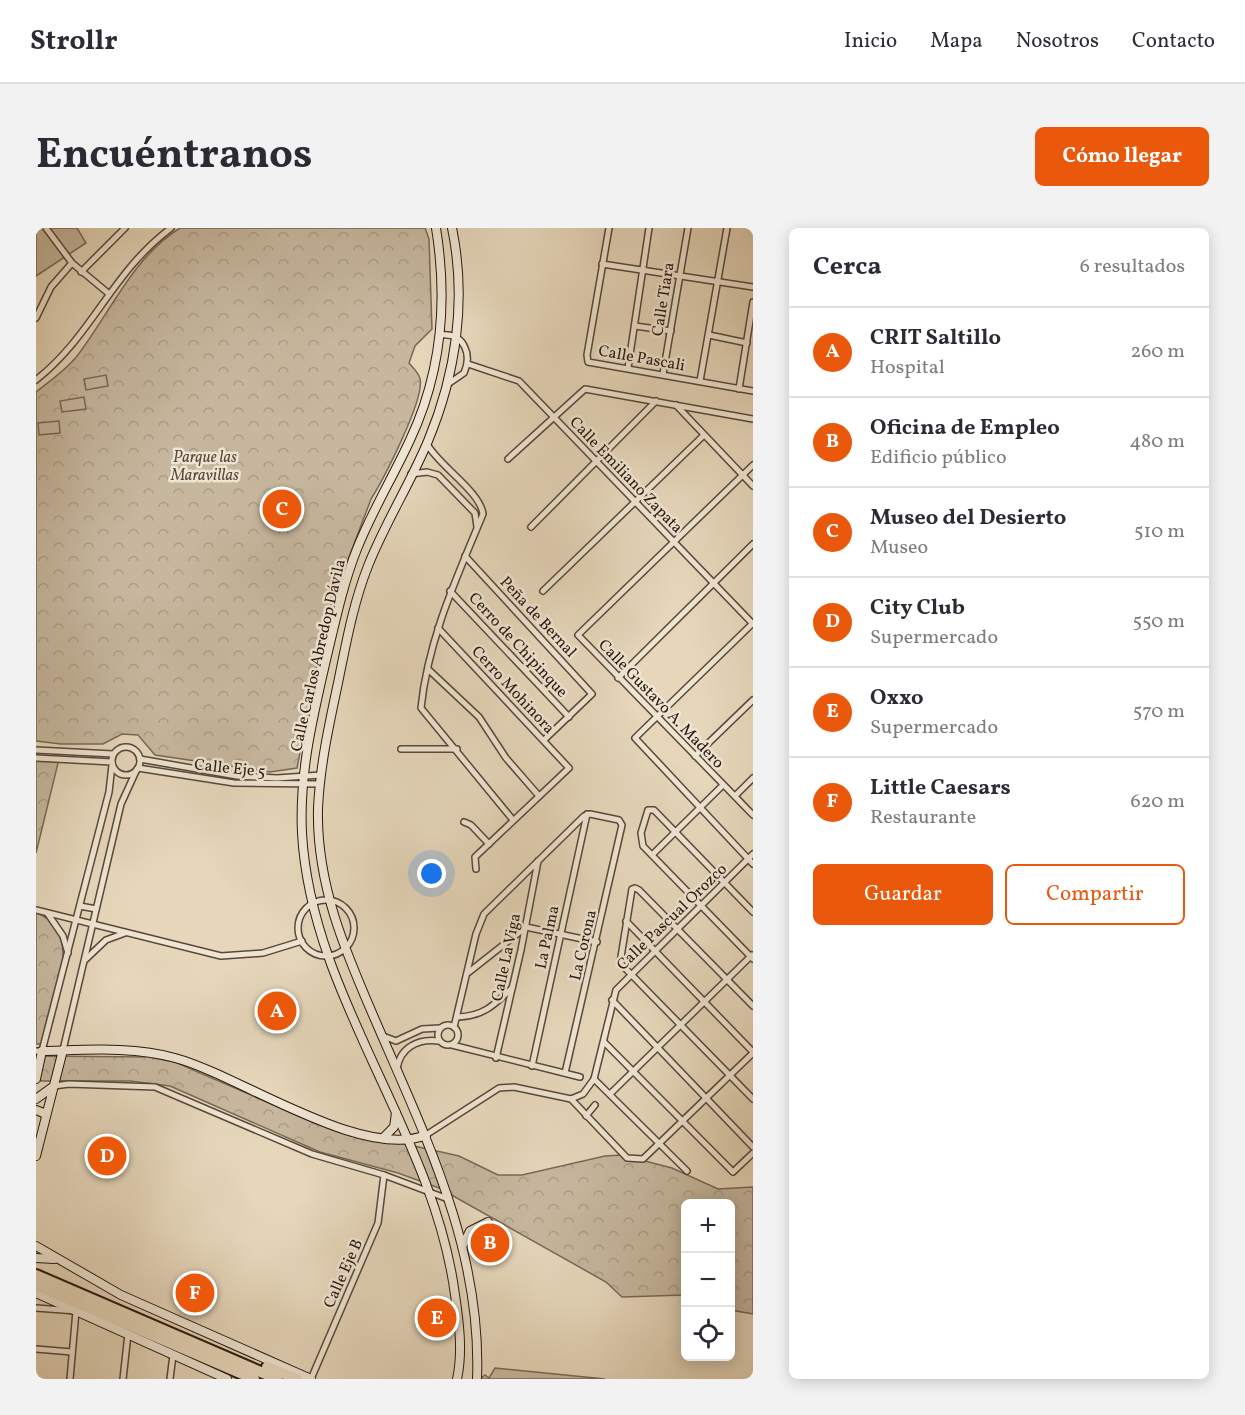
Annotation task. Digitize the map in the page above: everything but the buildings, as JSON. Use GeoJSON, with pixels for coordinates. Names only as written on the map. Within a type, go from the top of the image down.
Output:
{"type":"FeatureCollection","features":[{"type":"Feature","properties":{"kind":"highway"},"geometry":{"type":"LineString","coordinates":[[36,1275],[254,1379]]}},
{"type":"Feature","properties":{"kind":"highway"},"geometry":{"type":"LineString","coordinates":[[37,1291],[103,1307],[225,1356],[241,1356],[297,1379]]}},
{"type":"Feature","properties":{"kind":"highway"},"geometry":{"type":"LineString","coordinates":[[225,1356],[239,1371],[277,1379]]}},
{"type":"Feature","properties":{"kind":"main road","name":"Calle Carlos Abredop Dávila"},"geometry":{"type":"LineString","coordinates":[[436,228],[442,286],[441,335],[435,371],[410,441],[376,505],[347,579],[314,713],[303,780],[303,856],[312,904],[328,956],[396,1111],[442,1230],[453,1277],[459,1360],[456,1377]]}},
{"type":"Feature","properties":{"kind":"main road","name":"Calle Carlos Abredop Dávila"},"geometry":{"type":"LineString","coordinates":[[450,228],[455,244],[457,338],[448,384],[427,444],[382,532],[354,612],[329,722],[320,784],[319,835],[329,900],[344,949],[426,1136],[451,1200],[473,1292],[477,1379]]}},
{"type":"Feature","properties":{"kind":"main road"},"geometry":{"type":"LineString","coordinates":[[36,1156],[63,1050]]}},
{"type":"Feature","properties":{"kind":"main road"},"geometry":{"type":"LineString","coordinates":[[36,1079],[39,1051],[139,1052],[177,1058],[327,1124],[383,1138],[408,1141],[426,1136]]}},
{"type":"Feature","properties":{"kind":"main road"},"geometry":{"type":"LineString","coordinates":[[36,1098],[54,1086]]}},
{"type":"Feature","properties":{"kind":"main road"},"geometry":{"type":"LineString","coordinates":[[36,1110],[46,1114]]}},
{"type":"Feature","properties":{"kind":"main road"},"geometry":{"type":"LineString","coordinates":[[383,1138],[394,1127],[396,1111]]}},
{"type":"Feature","properties":{"kind":"main road"},"geometry":{"type":"LineString","coordinates":[[463,1245],[470,1231],[488,1222]]}},
{"type":"Feature","properties":{"kind":"main road"},"geometry":{"type":"LineString","coordinates":[[36,1239],[44,1251]]}},
{"type":"Feature","properties":{"kind":"main road"},"geometry":{"type":"LineString","coordinates":[[36,1246],[121,1295],[311,1379]]}},
{"type":"Feature","properties":{"kind":"main road"},"geometry":{"type":"LineString","coordinates":[[36,1258],[59,1260]]}},
{"type":"Feature","properties":{"kind":"main road"},"geometry":{"type":"LineString","coordinates":[[37,1291],[227,1379]]}},
{"type":"Feature","properties":{"kind":"main road"},"geometry":{"type":"LineString","coordinates":[[459,1360],[466,1364],[477,1362]]}},
{"type":"Feature","properties":{"kind":"street"},"geometry":{"type":"LineString","coordinates":[[46,228],[72,263],[108,293]]}},
{"type":"Feature","properties":{"kind":"street"},"geometry":{"type":"LineString","coordinates":[[81,272],[125,228]]}},
{"type":"Feature","properties":{"kind":"street"},"geometry":{"type":"LineString","coordinates":[[36,380],[75,344],[108,293],[136,258],[171,228]]}},
{"type":"Feature","properties":{"kind":"street","name":"Calle Pascali"},"geometry":{"type":"LineString","coordinates":[[609,228],[587,359],[592,363],[753,391]]}},
{"type":"Feature","properties":{"kind":"street"},"geometry":{"type":"LineString","coordinates":[[628,368],[649,228]]}},
{"type":"Feature","properties":{"kind":"street","name":"Calle Tiara"},"geometry":{"type":"LineString","coordinates":[[663,374],[688,228]]}},
{"type":"Feature","properties":{"kind":"street"},"geometry":{"type":"LineString","coordinates":[[700,381],[727,228]]}},
{"type":"Feature","properties":{"kind":"street"},"geometry":{"type":"LineString","coordinates":[[36,318],[51,287],[72,263]]}},
{"type":"Feature","properties":{"kind":"street"},"geometry":{"type":"LineString","coordinates":[[602,264],[753,287]]}},
{"type":"Feature","properties":{"kind":"street"},"geometry":{"type":"LineString","coordinates":[[739,389],[753,302]]}},
{"type":"Feature","properties":{"kind":"street"},"geometry":{"type":"LineString","coordinates":[[635,326],[671,331]]}},
{"type":"Feature","properties":{"kind":"street"},"geometry":{"type":"LineString","coordinates":[[441,335],[457,338],[464,345],[468,364],[457,380],[448,384]]}},
{"type":"Feature","properties":{"kind":"street"},"geometry":{"type":"LineString","coordinates":[[709,335],[747,343]]}},
{"type":"Feature","properties":{"kind":"street","name":"Calle Emiliano Zapata"},"geometry":{"type":"LineString","coordinates":[[468,364],[515,378],[753,623]]}},
{"type":"Feature","properties":{"kind":"street"},"geometry":{"type":"LineString","coordinates":[[508,459],[585,389],[753,418]]}},
{"type":"Feature","properties":{"kind":"street"},"geometry":{"type":"LineString","coordinates":[[531,527],[656,401]]}},
{"type":"Feature","properties":{"kind":"street"},"geometry":{"type":"LineString","coordinates":[[676,405],[753,486]]}},
{"type":"Feature","properties":{"kind":"street"},"geometry":{"type":"LineString","coordinates":[[543,591],[704,435]]}},
{"type":"Feature","properties":{"kind":"street"},"geometry":{"type":"LineString","coordinates":[[427,444],[438,461],[468,490],[482,508],[483,514],[450,591],[438,628],[422,702],[423,712],[457,749],[513,820]]}},
{"type":"Feature","properties":{"kind":"street"},"geometry":{"type":"LineString","coordinates":[[431,473],[438,461]]}},
{"type":"Feature","properties":{"kind":"street"},"geometry":{"type":"LineString","coordinates":[[674,542],[753,465]]}},
{"type":"Feature","properties":{"kind":"street"},"geometry":{"type":"LineString","coordinates":[[411,474],[438,475],[475,513],[477,529]]}},
{"type":"Feature","properties":{"kind":"street"},"geometry":{"type":"LineString","coordinates":[[453,490],[459,482]]}},
{"type":"Feature","properties":{"kind":"street","name":"Calle Gustavo A. Madero"},"geometry":{"type":"LineString","coordinates":[[674,542],[578,635],[753,815]]}},
{"type":"Feature","properties":{"kind":"street"},"geometry":{"type":"LineString","coordinates":[[618,678],[753,544]]}},
{"type":"Feature","properties":{"kind":"street","name":"Peña de Bernal"},"geometry":{"type":"LineString","coordinates":[[465,556],[592,694],[569,717]]}},
{"type":"Feature","properties":{"kind":"street","name":"Cerro de Chipinque"},"geometry":{"type":"LineString","coordinates":[[450,591],[569,717]]}},
{"type":"Feature","properties":{"kind":"street"},"geometry":{"type":"LineString","coordinates":[[751,862],[635,738],[753,623]]}},
{"type":"Feature","properties":{"kind":"street","name":"Cerro Mohinora"},"geometry":{"type":"LineString","coordinates":[[438,628],[570,768],[539,796]]}},
{"type":"Feature","properties":{"kind":"street"},"geometry":{"type":"LineString","coordinates":[[429,670],[479,717],[506,758],[539,796],[475,857],[476,869]]}},
{"type":"Feature","properties":{"kind":"street"},"geometry":{"type":"LineString","coordinates":[[695,756],[753,700]]}},
{"type":"Feature","properties":{"kind":"street"},"geometry":{"type":"LineString","coordinates":[[544,740],[569,717]]}},
{"type":"Feature","properties":{"kind":"street"},"geometry":{"type":"LineString","coordinates":[[39,1051],[81,906],[109,792],[113,754],[120,748],[128,747],[137,752],[140,759],[138,769],[121,804],[63,1050]]}},
{"type":"Feature","properties":{"kind":"street"},"geometry":{"type":"LineString","coordinates":[[400,749],[457,749]]}},
{"type":"Feature","properties":{"kind":"street"},"geometry":{"type":"LineString","coordinates":[[36,750],[113,754]]}},
{"type":"Feature","properties":{"kind":"street"},"geometry":{"type":"LineString","coordinates":[[36,758],[112,763],[121,774],[130,774],[138,769]]}},
{"type":"Feature","properties":{"kind":"street","name":"Calle Eje 5"},"geometry":{"type":"LineString","coordinates":[[140,759],[237,776],[303,780],[320,784]]}},
{"type":"Feature","properties":{"kind":"street","name":"Calle Eje 5"},"geometry":{"type":"LineString","coordinates":[[138,769],[234,783],[303,780],[321,775]]}},
{"type":"Feature","properties":{"kind":"street"},"geometry":{"type":"LineString","coordinates":[[735,796],[753,778]]}},
{"type":"Feature","properties":{"kind":"street"},"geometry":{"type":"LineString","coordinates":[[652,855],[723,785]]}},
{"type":"Feature","properties":{"kind":"street"},"geometry":{"type":"LineString","coordinates":[[610,1094],[752,957],[643,846],[641,838],[648,810],[655,811],[676,830],[753,912]]}},
{"type":"Feature","properties":{"kind":"street"},"geometry":{"type":"LineString","coordinates":[[454,1028],[459,1017],[476,934],[484,914],[587,814]]}},
{"type":"Feature","properties":{"kind":"street","name":"La Corona"},"geometry":{"type":"LineString","coordinates":[[565,1073],[597,942],[621,821],[587,814]]}},
{"type":"Feature","properties":{"kind":"street","name":"La Palma"},"geometry":{"type":"LineString","coordinates":[[532,1066],[587,814]]}},
{"type":"Feature","properties":{"kind":"street"},"geometry":{"type":"LineString","coordinates":[[464,822],[471,825],[489,844]]}},
{"type":"Feature","properties":{"kind":"street","name":"Calle Pascual Orozco"},"geometry":{"type":"LineString","coordinates":[[612,1000],[616,990],[631,974],[724,882],[751,862],[753,854]]}},
{"type":"Feature","properties":{"kind":"street","name":"Calle La Viga"},"geometry":{"type":"LineString","coordinates":[[496,1058],[526,927],[538,861]]}},
{"type":"Feature","properties":{"kind":"street"},"geometry":{"type":"LineString","coordinates":[[753,1006],[637,888],[633,888],[620,963],[753,1099]]}},
{"type":"Feature","properties":{"kind":"street"},"geometry":{"type":"LineString","coordinates":[[329,900],[341,904],[352,920],[353,933],[344,949],[328,956],[310,951],[302,941],[299,920],[312,904],[329,900]]}},
{"type":"Feature","properties":{"kind":"street"},"geometry":{"type":"LineString","coordinates":[[81,906],[96,909]]}},
{"type":"Feature","properties":{"kind":"street"},"geometry":{"type":"LineString","coordinates":[[36,910],[232,957],[263,953],[302,941]]}},
{"type":"Feature","properties":{"kind":"street"},"geometry":{"type":"LineString","coordinates":[[47,912],[63,936],[68,954]]}},
{"type":"Feature","properties":{"kind":"street"},"geometry":{"type":"LineString","coordinates":[[571,1099],[627,1158],[643,1159],[753,1053],[626,921]]}},
{"type":"Feature","properties":{"kind":"street"},"geometry":{"type":"LineString","coordinates":[[469,973],[526,927],[597,942]]}},
{"type":"Feature","properties":{"kind":"street"},"geometry":{"type":"LineString","coordinates":[[85,960],[99,945],[126,932]]}},
{"type":"Feature","properties":{"kind":"street"},"geometry":{"type":"LineString","coordinates":[[459,1017],[474,1016],[487,1011],[513,987]]}},
{"type":"Feature","properties":{"kind":"street"},"geometry":{"type":"LineString","coordinates":[[426,1136],[500,1088],[514,1087],[571,1099],[583,1094],[594,1079],[612,1000]]}},
{"type":"Feature","properties":{"kind":"street"},"geometry":{"type":"LineString","coordinates":[[612,1000],[753,1147]]}},
{"type":"Feature","properties":{"kind":"street"},"geometry":{"type":"LineString","coordinates":[[380,1032],[390,1040],[402,1039],[422,1029],[440,1028],[447,1025],[454,1028],[458,1038],[452,1045]]}},
{"type":"Feature","properties":{"kind":"street"},"geometry":{"type":"LineString","coordinates":[[440,1028],[437,1035],[439,1041],[444,1045],[452,1045],[496,1058],[580,1077]]}},
{"type":"Feature","properties":{"kind":"street"},"geometry":{"type":"LineString","coordinates":[[402,1039],[407,1049]]}},
{"type":"Feature","properties":{"kind":"street"},"geometry":{"type":"LineString","coordinates":[[397,1072],[400,1055],[407,1049],[424,1041],[439,1041]]}},
{"type":"Feature","properties":{"kind":"street"},"geometry":{"type":"LineString","coordinates":[[604,1042],[734,1172],[753,1153]]}},
{"type":"Feature","properties":{"kind":"street"},"geometry":{"type":"LineString","coordinates":[[594,1079],[687,1171]]}},
{"type":"Feature","properties":{"kind":"street"},"geometry":{"type":"LineString","coordinates":[[54,1086],[155,1087],[312,1154],[384,1175],[451,1200]]}},
{"type":"Feature","properties":{"kind":"street"},"geometry":{"type":"LineString","coordinates":[[586,1116],[595,1105]]}},
{"type":"Feature","properties":{"kind":"street","name":"Calle Eje B"},"geometry":{"type":"LineString","coordinates":[[311,1379],[378,1223],[384,1175]]}},
{"type":"Feature","properties":{"kind":"street"},"geometry":{"type":"LineString","coordinates":[[36,1308],[76,1311],[70,1379]]}},
{"type":"Feature","properties":{"kind":"street"},"geometry":{"type":"LineString","coordinates":[[123,1379],[128,1334]]}},
{"type":"Feature","properties":{"kind":"street"},"geometry":{"type":"LineString","coordinates":[[36,1349],[72,1352]]}},
{"type":"Feature","properties":{"kind":"street"},"geometry":{"type":"LineString","coordinates":[[170,1379],[173,1355]]}},
{"type":"Feature","properties":{"kind":"green space"},"geometry":{"type":"Polygon","coordinates":[[[36,228],[77,228],[86,243],[36,276],[36,228]]]}},
{"type":"Feature","properties":{"kind":"green space","name":"Parque las Maravillas"},"geometry":{"type":"Polygon","coordinates":[[[180,228],[425,228],[429,239],[432,329],[415,346],[409,363],[420,379],[420,389],[402,439],[371,499],[326,618],[297,768],[270,772],[155,755],[138,735],[122,734],[103,744],[61,744],[36,741],[36,392],[73,361],[135,270],[163,240],[180,228]]]}},
{"type":"Feature","properties":{"kind":"green space"},"geometry":{"type":"Polygon","coordinates":[[[106,375],[108,386],[86,390],[84,379],[106,375]]]}},
{"type":"Feature","properties":{"kind":"green space"},"geometry":{"type":"Polygon","coordinates":[[[84,397],[86,409],[62,412],[60,401],[84,397]]]}},
{"type":"Feature","properties":{"kind":"green space"},"geometry":{"type":"Polygon","coordinates":[[[59,421],[60,433],[39,435],[38,423],[59,421]]]}},
{"type":"Feature","properties":{"kind":"green space"},"geometry":{"type":"Polygon","coordinates":[[[36,758],[59,759],[36,853],[36,758]]]}},
{"type":"Feature","properties":{"kind":"green space"},"geometry":{"type":"Polygon","coordinates":[[[36,913],[51,922],[60,935],[63,952],[58,991],[43,1044],[36,1044],[36,913]]]}},
{"type":"Feature","properties":{"kind":"green space"},"geometry":{"type":"Polygon","coordinates":[[[36,1056],[148,1057],[175,1062],[320,1125],[459,1156],[498,1175],[522,1175],[605,1156],[622,1155],[672,1168],[718,1189],[753,1187],[753,1314],[735,1311],[735,1199],[681,1199],[681,1295],[622,1297],[606,1282],[439,1188],[398,1173],[320,1152],[170,1086],[130,1081],[36,1081],[36,1056]]]}},
{"type":"Feature","properties":{"kind":"green space"},"geometry":{"type":"Polygon","coordinates":[[[495,1368],[605,1379],[480,1379],[485,1375],[489,1378],[495,1368]]]}},
{"type":"Feature","properties":{"kind":"place","name":"Museo del Desierto"},"geometry":{"type":"Point","coordinates":[282,509]}},
{"type":"Feature","properties":{"kind":"place","name":"CRIT Saltillo"},"geometry":{"type":"Point","coordinates":[277,1011]}},
{"type":"Feature","properties":{"kind":"place","name":"City Club"},"geometry":{"type":"Point","coordinates":[107,1156]}},
{"type":"Feature","properties":{"kind":"place","name":"Oficina de Empleo"},"geometry":{"type":"Point","coordinates":[490,1243]}},
{"type":"Feature","properties":{"kind":"place","name":"Little Caesars"},"geometry":{"type":"Point","coordinates":[195,1293]}},
{"type":"Feature","properties":{"kind":"place","name":"Oxxo"},"geometry":{"type":"Point","coordinates":[437,1318]}}]}
